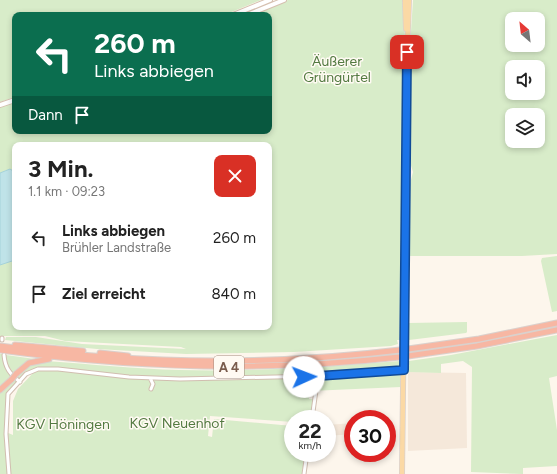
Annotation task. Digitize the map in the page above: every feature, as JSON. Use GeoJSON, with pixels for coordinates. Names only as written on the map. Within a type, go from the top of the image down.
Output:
{"type":"FeatureCollection","features":[{"type":"Feature","properties":{"kind":"highway","name":"A 4"},"geometry":{"type":"LineString","coordinates":[[0,346],[121,358],[278,360],[357,355],[408,349],[485,338],[557,323]]}},
{"type":"Feature","properties":{"kind":"highway","name":"A 4"},"geometry":{"type":"LineString","coordinates":[[0,350],[58,358],[173,366],[248,367],[323,364],[400,357],[477,346],[557,330]]}},
{"type":"Feature","properties":{"kind":"highway","name":"A 4"},"geometry":{"type":"LineString","coordinates":[[2,340],[141,358]]}},
{"type":"Feature","properties":{"kind":"highway"},"geometry":{"type":"LineString","coordinates":[[0,390],[22,367],[29,363],[58,358]]}},
{"type":"Feature","properties":{"kind":"main road"},"geometry":{"type":"LineString","coordinates":[[240,12],[270,0]]}},
{"type":"Feature","properties":{"kind":"main road"},"geometry":{"type":"LineString","coordinates":[[254,12],[284,0]]}},
{"type":"Feature","properties":{"kind":"main road"},"geometry":{"type":"LineString","coordinates":[[405,0],[407,35]]}},
{"type":"Feature","properties":{"kind":"main road"},"geometry":{"type":"LineString","coordinates":[[402,474],[407,35],[409,0]]}},
{"type":"Feature","properties":{"kind":"main road"},"geometry":{"type":"LineString","coordinates":[[0,105],[12,101]]}},
{"type":"Feature","properties":{"kind":"street"},"geometry":{"type":"LineString","coordinates":[[4,355],[5,364],[8,371],[20,382]]}},
{"type":"Feature","properties":{"kind":"street"},"geometry":{"type":"LineString","coordinates":[[8,474],[6,434],[7,398],[10,391],[26,374],[38,369],[58,369],[150,378],[318,376],[404,370]]}},
{"type":"Feature","properties":{"kind":"street"},"geometry":{"type":"LineString","coordinates":[[313,410],[318,376]]}},
{"type":"Feature","properties":{"kind":"street"},"geometry":{"type":"LineString","coordinates":[[150,378],[153,384],[151,389]]}},
{"type":"Feature","properties":{"kind":"street"},"geometry":{"type":"LineString","coordinates":[[304,474],[306,462]]}},
{"type":"Feature","properties":{"kind":"shaded area"},"geometry":{"type":"Polygon","coordinates":[[[408,372],[466,373],[467,448],[408,451],[408,372]]]}},
{"type":"Feature","properties":{"kind":"shaded area"},"geometry":{"type":"Polygon","coordinates":[[[336,424],[344,424],[344,435],[336,435],[336,424]]]}},
{"type":"Feature","properties":{"kind":"green space"},"geometry":{"type":"Polygon","coordinates":[[[0,0],[261,0],[231,12],[12,12],[12,98],[0,102],[0,0]]]}},
{"type":"Feature","properties":{"kind":"green space","name":"Äußerer Grüngürtel"},"geometry":{"type":"Polygon","coordinates":[[[288,0],[403,0],[405,96],[401,340],[397,340],[398,344],[391,346],[294,352],[186,354],[97,349],[5,340],[6,337],[36,337],[82,344],[186,349],[181,347],[65,341],[45,336],[0,336],[0,107],[12,103],[12,134],[272,134],[272,12],[259,12],[288,0]]]}},
{"type":"Feature","properties":{"kind":"green space","name":"Äußerer Grüngürtel"},"geometry":{"type":"Polygon","coordinates":[[[413,0],[557,0],[557,254],[522,256],[409,256],[409,188],[413,172],[410,162],[410,46],[413,0]]]}},
{"type":"Feature","properties":{"kind":"green space"},"geometry":{"type":"Polygon","coordinates":[[[557,256],[557,311],[552,312],[541,261],[542,258],[557,256]]]}},
{"type":"Feature","properties":{"kind":"green space"},"geometry":{"type":"Polygon","coordinates":[[[467,322],[466,333],[409,340],[408,323],[467,322]]]}},
{"type":"Feature","properties":{"kind":"green space"},"geometry":{"type":"Polygon","coordinates":[[[557,335],[557,376],[549,378],[557,430],[557,466],[523,468],[523,474],[471,472],[472,367],[463,361],[441,364],[441,373],[408,372],[409,361],[451,355],[557,335]]]}},
{"type":"Feature","properties":{"kind":"green space"},"geometry":{"type":"Polygon","coordinates":[[[0,354],[2,354],[6,370],[11,377],[0,387],[0,354]]]}},
{"type":"Feature","properties":{"kind":"green space"},"geometry":{"type":"Polygon","coordinates":[[[5,355],[35,359],[13,374],[8,369],[5,355]]]}},
{"type":"Feature","properties":{"kind":"green space"},"geometry":{"type":"Polygon","coordinates":[[[46,361],[146,369],[234,370],[400,361],[401,387],[310,391],[309,399],[313,399],[312,410],[284,410],[284,421],[210,416],[208,436],[212,437],[214,419],[284,425],[284,462],[304,462],[302,474],[9,474],[6,432],[13,435],[13,401],[18,389],[34,372],[20,379],[16,377],[27,366],[46,361]]]}},
{"type":"Feature","properties":{"kind":"green space"},"geometry":{"type":"Polygon","coordinates":[[[14,379],[17,381],[16,385],[7,393],[8,474],[0,474],[0,391],[14,379]]]}},
{"type":"Feature","properties":{"kind":"water"},"geometry":{"type":"Polygon","coordinates":[[[10,169],[12,170],[12,261],[0,265],[0,173],[10,169]]]}},
{"type":"Feature","properties":{"kind":"route"},"geometry":{"type":"LineString","coordinates":[[304,377],[404,370],[407,52]]}},
{"type":"Feature","properties":{"kind":"park label","name":"KGV Neuenhof"},"geometry":{"type":"Point","coordinates":[177,423]}},
{"type":"Feature","properties":{"kind":"park label","name":"KGV Höningen"},"geometry":{"type":"Point","coordinates":[63,424]}}]}
